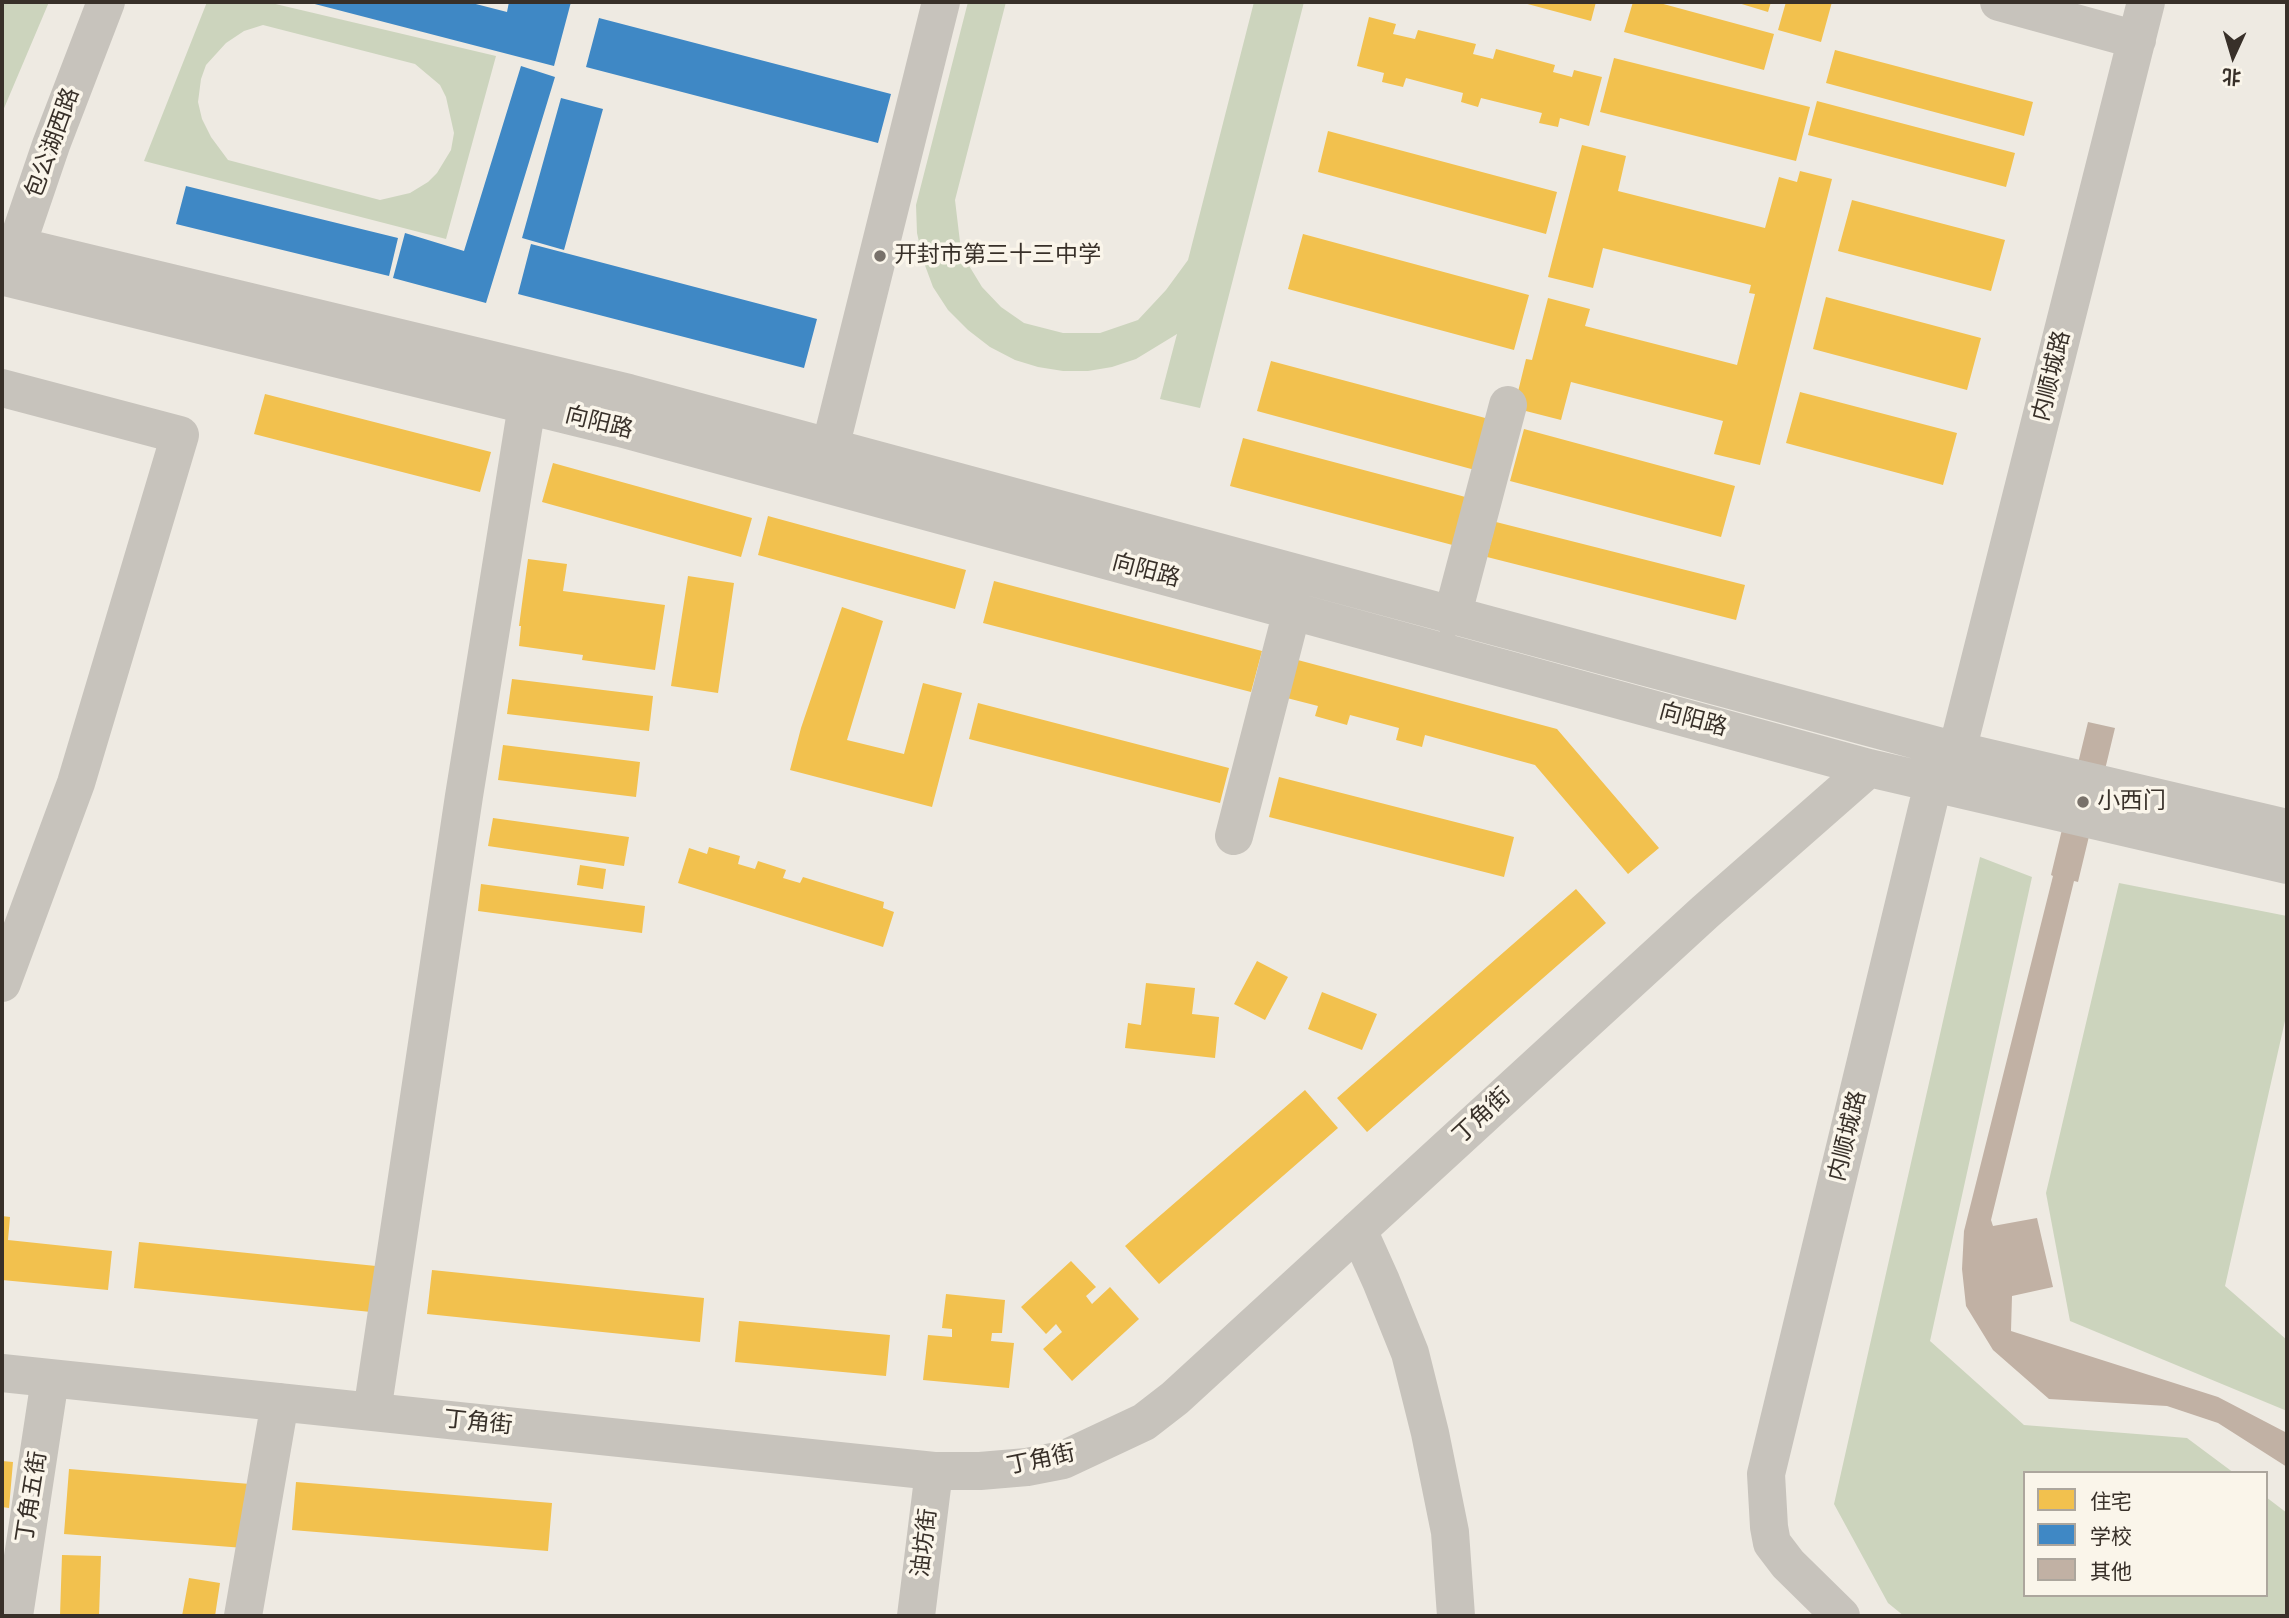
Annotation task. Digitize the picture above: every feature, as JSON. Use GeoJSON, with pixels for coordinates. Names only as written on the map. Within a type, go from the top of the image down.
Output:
{"type":"FeatureCollection","features":[{"type":"Feature","properties":{"kind":"street","name":"包公湖西路"},"geometry":{"type":"LineString","coordinates":[[8,270],[51,145],[106,2]]}},
{"type":"Feature","properties":{"kind":"street"},"geometry":{"type":"LineString","coordinates":[[830,448],[941,2]]}},
{"type":"Feature","properties":{"kind":"street"},"geometry":{"type":"LineString","coordinates":[[1999,2],[2137,40]]}},
{"type":"Feature","properties":{"kind":"street","name":"内顺城路"},"geometry":{"type":"LineString","coordinates":[[1842,1616],[1788,1564],[1772,1544],[1766,1474],[1952,765],[2146,2]]}},
{"type":"Feature","properties":{"kind":"street","name":"向阳路"},"geometry":{"type":"LineString","coordinates":[[8,270],[620,428],[1869,768],[1952,765],[2287,828]]}},
{"type":"Feature","properties":{"kind":"street","name":"向阳路"},"geometry":{"type":"LineString","coordinates":[[8,270],[629,393],[1452,617],[2287,864]]}},
{"type":"Feature","properties":{"kind":"street"},"geometry":{"type":"LineString","coordinates":[[2,388],[180,435],[76,783],[2,983]]}},
{"type":"Feature","properties":{"kind":"street"},"geometry":{"type":"LineString","coordinates":[[372,1412],[464,796],[527,405]]}},
{"type":"Feature","properties":{"kind":"street"},"geometry":{"type":"LineString","coordinates":[[1452,617],[1508,405]]}},
{"type":"Feature","properties":{"kind":"street"},"geometry":{"type":"LineString","coordinates":[[1234,836],[1292,611]]}},
{"type":"Feature","properties":{"kind":"street","name":"丁角街"},"geometry":{"type":"LineString","coordinates":[[2,1373],[934,1471],[992,1470],[1063,1460],[1144,1422],[1175,1398],[1705,912],[1869,768]]}},
{"type":"Feature","properties":{"kind":"street"},"geometry":{"type":"LineString","coordinates":[[1358,1230],[1410,1353],[1450,1532],[1456,1616]]}},
{"type":"Feature","properties":{"kind":"street","name":"丁角五街"},"geometry":{"type":"LineString","coordinates":[[14,1616],[50,1378]]}},
{"type":"Feature","properties":{"kind":"street"},"geometry":{"type":"LineString","coordinates":[[243,1616],[280,1402]]}},
{"type":"Feature","properties":{"kind":"street","name":"油坊街"},"geometry":{"type":"LineString","coordinates":[[916,1616],[934,1471]]}},
{"type":"Feature","properties":{"kind":"green space"},"geometry":{"type":"Polygon","coordinates":[[[2,2],[49,2],[2,113],[2,2]]]}},
{"type":"Feature","properties":{"kind":"green space"},"geometry":{"type":"Polygon","coordinates":[[[207,2],[267,2],[496,56],[446,239],[144,161],[207,2]],[[263,25],[244,31],[226,43],[206,65],[198,102],[202,119],[211,137],[228,160],[380,200],[410,193],[428,182],[451,150],[454,133],[446,97],[440,85],[415,64],[263,25]]]}},
{"type":"Feature","properties":{"kind":"green space"},"geometry":{"type":"Polygon","coordinates":[[[968,2],[1006,2],[955,200],[960,242],[968,264],[982,287],[1001,307],[1024,323],[1063,333],[1100,333],[1138,320],[1166,290],[1188,260],[1254,2],[1304,2],[1200,408],[1160,399],[1177,334],[1136,359],[1112,367],[1063,371],[1038,367],[1015,360],[990,347],[948,310],[933,287],[917,233],[916,205],[968,2]]]}},
{"type":"Feature","properties":{"kind":"green space"},"geometry":{"type":"Polygon","coordinates":[[[1980,857],[2032,877],[1930,1341],[2024,1425],[2187,1438],[2231,1471],[2023,1471],[2023,1597],[2268,1597],[2268,1499],[2287,1513],[2287,1616],[1904,1616],[1888,1603],[1834,1504],[1980,857]]]}},
{"type":"Feature","properties":{"kind":"green space"},"geometry":{"type":"Polygon","coordinates":[[[2119,883],[2287,916],[2287,1012],[2225,1286],[2287,1340],[2287,1411],[2070,1321],[2046,1193],[2119,883]]]}},
{"type":"Feature","properties":{"kind":"building: 住宅"},"geometry":{"type":"Polygon","coordinates":[[[1520,2],[1596,2],[1591,21],[1520,2]]]}},
{"type":"Feature","properties":{"kind":"building: 住宅"},"geometry":{"type":"Polygon","coordinates":[[[1633,2],[1656,2],[1774,34],[1764,70],[1624,32],[1633,2]]]}},
{"type":"Feature","properties":{"kind":"building: 住宅"},"geometry":{"type":"Polygon","coordinates":[[[1735,2],[1771,2],[1768,12],[1735,2]]]}},
{"type":"Feature","properties":{"kind":"building: 住宅"},"geometry":{"type":"Polygon","coordinates":[[[1786,2],[1832,2],[1821,42],[1778,30],[1786,2]]]}},
{"type":"Feature","properties":{"kind":"building: 住宅"},"geometry":{"type":"Polygon","coordinates":[[[1369,17],[1396,24],[1393,34],[1415,39],[1418,30],[1476,44],[1473,54],[1493,59],[1496,49],[1555,65],[1553,72],[1572,77],[1574,70],[1602,77],[1589,126],[1560,118],[1558,127],[1539,123],[1542,113],[1481,98],[1478,107],[1461,102],[1463,93],[1406,78],[1403,87],[1382,82],[1384,73],[1357,66],[1369,17]]]}},
{"type":"Feature","properties":{"kind":"building: 住宅"},"geometry":{"type":"Polygon","coordinates":[[[1835,50],[2033,102],[2024,136],[1826,83],[1835,50]]]}},
{"type":"Feature","properties":{"kind":"building: 住宅"},"geometry":{"type":"Polygon","coordinates":[[[1614,58],[1810,107],[1796,161],[1600,112],[1614,58]]]}},
{"type":"Feature","properties":{"kind":"building: 住宅"},"geometry":{"type":"Polygon","coordinates":[[[1817,101],[2015,153],[2006,187],[1808,135],[1817,101]]]}},
{"type":"Feature","properties":{"kind":"building: 住宅"},"geometry":{"type":"Polygon","coordinates":[[[1328,131],[1557,192],[1546,234],[1318,172],[1328,131]]]}},
{"type":"Feature","properties":{"kind":"building: 住宅"},"geometry":{"type":"Polygon","coordinates":[[[1582,145],[1626,156],[1618,191],[1765,228],[1779,177],[1797,182],[1800,171],[1832,179],[1760,465],[1714,454],[1723,421],[1571,382],[1561,420],[1514,408],[1526,359],[1532,360],[1548,298],[1590,309],[1585,326],[1737,365],[1755,294],[1749,293],[1751,285],[1603,248],[1593,288],[1548,277],[1582,145]]]}},
{"type":"Feature","properties":{"kind":"building: 住宅"},"geometry":{"type":"Polygon","coordinates":[[[1852,200],[2005,240],[1991,291],[1838,251],[1852,200]]]}},
{"type":"Feature","properties":{"kind":"building: 住宅"},"geometry":{"type":"Polygon","coordinates":[[[1303,234],[1529,295],[1514,350],[1288,289],[1303,234]]]}},
{"type":"Feature","properties":{"kind":"building: 住宅"},"geometry":{"type":"Polygon","coordinates":[[[1826,297],[1981,338],[1967,390],[1813,349],[1826,297]]]}},
{"type":"Feature","properties":{"kind":"building: 住宅"},"geometry":{"type":"Polygon","coordinates":[[[1271,361],[1489,419],[1475,470],[1257,411],[1271,361]]]}},
{"type":"Feature","properties":{"kind":"building: 住宅"},"geometry":{"type":"Polygon","coordinates":[[[1800,392],[1957,433],[1943,485],[1786,443],[1800,392]]]}},
{"type":"Feature","properties":{"kind":"building: 住宅"},"geometry":{"type":"Polygon","coordinates":[[[265,394],[491,452],[480,492],[254,434],[265,394]]]}},
{"type":"Feature","properties":{"kind":"building: 住宅"},"geometry":{"type":"Polygon","coordinates":[[[1524,429],[1735,486],[1721,537],[1510,481],[1524,429]]]}},
{"type":"Feature","properties":{"kind":"building: 住宅"},"geometry":{"type":"Polygon","coordinates":[[[1243,438],[1473,499],[1460,547],[1230,486],[1243,438]]]}},
{"type":"Feature","properties":{"kind":"building: 住宅"},"geometry":{"type":"Polygon","coordinates":[[[553,463],[752,518],[741,557],[542,502],[553,463]]]}},
{"type":"Feature","properties":{"kind":"building: 住宅"},"geometry":{"type":"Polygon","coordinates":[[[768,516],[966,570],[955,609],[758,555],[768,516]]]}},
{"type":"Feature","properties":{"kind":"building: 住宅"},"geometry":{"type":"Polygon","coordinates":[[[1496,522],[1745,585],[1736,620],[1487,557],[1496,522]]]}},
{"type":"Feature","properties":{"kind":"building: 住宅"},"geometry":{"type":"Polygon","coordinates":[[[528,559],[567,564],[563,591],[665,605],[655,670],[582,660],[583,655],[519,646],[528,559]]]}},
{"type":"Feature","properties":{"kind":"building: 住宅"},"geometry":{"type":"Polygon","coordinates":[[[688,576],[734,583],[718,693],[671,686],[688,576]]]}},
{"type":"Feature","properties":{"kind":"building: 住宅"},"geometry":{"type":"Polygon","coordinates":[[[994,581],[1262,651],[1251,692],[983,623],[994,581]]]}},
{"type":"Feature","properties":{"kind":"building: 住宅"},"geometry":{"type":"Polygon","coordinates":[[[842,607],[883,621],[847,740],[904,754],[923,683],[962,693],[932,807],[790,770],[801,728],[842,607]]]}},
{"type":"Feature","properties":{"kind":"building: 住宅"},"geometry":{"type":"Polygon","coordinates":[[[1294,659],[1557,729],[1659,848],[1628,874],[1535,765],[1425,735],[1422,747],[1396,740],[1399,728],[1350,715],[1347,725],[1315,716],[1318,706],[1283,697],[1294,659]]]}},
{"type":"Feature","properties":{"kind":"building: 住宅"},"geometry":{"type":"Polygon","coordinates":[[[512,679],[653,696],[649,731],[507,714],[512,679]]]}},
{"type":"Feature","properties":{"kind":"building: 住宅"},"geometry":{"type":"Polygon","coordinates":[[[978,703],[1229,768],[1220,803],[969,739],[978,703]]]}},
{"type":"Feature","properties":{"kind":"building: 住宅"},"geometry":{"type":"Polygon","coordinates":[[[503,745],[640,762],[636,797],[498,780],[503,745]]]}},
{"type":"Feature","properties":{"kind":"building: 住宅"},"geometry":{"type":"Polygon","coordinates":[[[1279,777],[1514,837],[1504,877],[1269,817],[1279,777]]]}},
{"type":"Feature","properties":{"kind":"building: 住宅"},"geometry":{"type":"Polygon","coordinates":[[[493,818],[629,837],[624,866],[488,846],[493,818]]]}},
{"type":"Feature","properties":{"kind":"building: 住宅"},"geometry":{"type":"Polygon","coordinates":[[[709,847],[740,856],[738,864],[755,869],[758,861],[786,870],[783,878],[800,883],[803,877],[884,902],[883,908],[894,912],[883,947],[678,883],[689,848],[707,854],[709,847]]]}},
{"type":"Feature","properties":{"kind":"building: 住宅"},"geometry":{"type":"Polygon","coordinates":[[[580,865],[606,869],[603,889],[577,885],[580,865]]]}},
{"type":"Feature","properties":{"kind":"building: 住宅"},"geometry":{"type":"Polygon","coordinates":[[[481,884],[645,906],[642,933],[478,911],[481,884]]]}},
{"type":"Feature","properties":{"kind":"building: 住宅"},"geometry":{"type":"Polygon","coordinates":[[[1576,889],[1606,923],[1367,1132],[1337,1098],[1576,889]]]}},
{"type":"Feature","properties":{"kind":"building: 住宅"},"geometry":{"type":"Polygon","coordinates":[[[1257,961],[1288,977],[1265,1020],[1234,1004],[1257,961]]]}},
{"type":"Feature","properties":{"kind":"building: 住宅"},"geometry":{"type":"Polygon","coordinates":[[[1146,983],[1195,988],[1192,1014],[1219,1017],[1215,1058],[1125,1048],[1128,1023],[1141,1025],[1146,983]]]}},
{"type":"Feature","properties":{"kind":"building: 住宅"},"geometry":{"type":"Polygon","coordinates":[[[1322,992],[1377,1014],[1362,1050],[1308,1029],[1322,992]]]}},
{"type":"Feature","properties":{"kind":"building: 住宅"},"geometry":{"type":"Polygon","coordinates":[[[1305,1090],[1338,1128],[1159,1284],[1125,1246],[1305,1090]]]}},
{"type":"Feature","properties":{"kind":"building: 住宅"},"geometry":{"type":"Polygon","coordinates":[[[2,1216],[10,1217],[8,1240],[112,1251],[108,1290],[2,1280],[2,1216]]]}},
{"type":"Feature","properties":{"kind":"building: 住宅"},"geometry":{"type":"Polygon","coordinates":[[[139,1242],[376,1266],[371,1312],[134,1288],[139,1242]]]}},
{"type":"Feature","properties":{"kind":"building: 住宅"},"geometry":{"type":"Polygon","coordinates":[[[1071,1261],[1096,1287],[1086,1296],[1092,1304],[1110,1287],[1139,1319],[1072,1381],[1043,1349],[1062,1332],[1056,1324],[1046,1334],[1021,1307],[1071,1261]]]}},
{"type":"Feature","properties":{"kind":"building: 住宅"},"geometry":{"type":"Polygon","coordinates":[[[432,1270],[704,1298],[700,1342],[427,1314],[432,1270]]]}},
{"type":"Feature","properties":{"kind":"building: 住宅"},"geometry":{"type":"Polygon","coordinates":[[[946,1294],[1005,1300],[1002,1333],[992,1333],[991,1341],[1014,1343],[1009,1388],[923,1380],[928,1335],[952,1337],[952,1329],[942,1328],[946,1294]]]}},
{"type":"Feature","properties":{"kind":"building: 住宅"},"geometry":{"type":"Polygon","coordinates":[[[739,1321],[890,1335],[886,1376],[735,1362],[739,1321]]]}},
{"type":"Feature","properties":{"kind":"building: 住宅"},"geometry":{"type":"Polygon","coordinates":[[[2,1461],[13,1462],[9,1508],[2,1507],[2,1461]]]}},
{"type":"Feature","properties":{"kind":"building: 住宅"},"geometry":{"type":"Polygon","coordinates":[[[69,1469],[250,1484],[244,1548],[64,1534],[69,1469]]]}},
{"type":"Feature","properties":{"kind":"building: 住宅"},"geometry":{"type":"Polygon","coordinates":[[[296,1482],[552,1503],[548,1551],[292,1530],[296,1482]]]}},
{"type":"Feature","properties":{"kind":"building: 住宅"},"geometry":{"type":"Polygon","coordinates":[[[62,1555],[101,1556],[99,1616],[60,1616],[62,1555]]]}},
{"type":"Feature","properties":{"kind":"building: 住宅"},"geometry":{"type":"Polygon","coordinates":[[[189,1578],[220,1583],[215,1616],[182,1616],[189,1578]]]}},
{"type":"Feature","properties":{"kind":"building: 学校"},"geometry":{"type":"Polygon","coordinates":[[[307,2],[468,2],[507,12],[509,2],[571,2],[554,66],[307,2]]]}},
{"type":"Feature","properties":{"kind":"building: 学校"},"geometry":{"type":"Polygon","coordinates":[[[599,18],[891,94],[878,143],[586,67],[599,18]]]}},
{"type":"Feature","properties":{"kind":"building: 学校"},"geometry":{"type":"Polygon","coordinates":[[[521,66],[555,77],[486,303],[393,278],[405,233],[464,251],[521,66]]]}},
{"type":"Feature","properties":{"kind":"building: 学校"},"geometry":{"type":"Polygon","coordinates":[[[561,98],[603,109],[564,250],[522,238],[561,98]]]}},
{"type":"Feature","properties":{"kind":"building: 学校"},"geometry":{"type":"Polygon","coordinates":[[[186,186],[398,238],[389,276],[176,224],[186,186]]]}},
{"type":"Feature","properties":{"kind":"building: 学校"},"geometry":{"type":"Polygon","coordinates":[[[531,244],[817,319],[804,368],[518,294],[531,244]]]}},
{"type":"Feature","properties":{"kind":"building: 其他"},"geometry":{"type":"Polygon","coordinates":[[[2088,722],[2115,728],[2078,882],[2074,881],[1991,1220],[1993,1226],[2037,1218],[2053,1287],[2012,1296],[2011,1331],[2218,1397],[2287,1433],[2287,1467],[2218,1423],[2167,1406],[2049,1399],[1993,1350],[1966,1306],[1962,1269],[1964,1231],[2053,876],[2051,875],[2088,722]]]}},
{"type":"Feature","properties":{"kind":"place","name":"开封市第三十三中学"},"geometry":{"type":"Point","coordinates":[880,256]}},
{"type":"Feature","properties":{"kind":"place","name":"小西门"},"geometry":{"type":"Point","coordinates":[2083,802]}}]}
